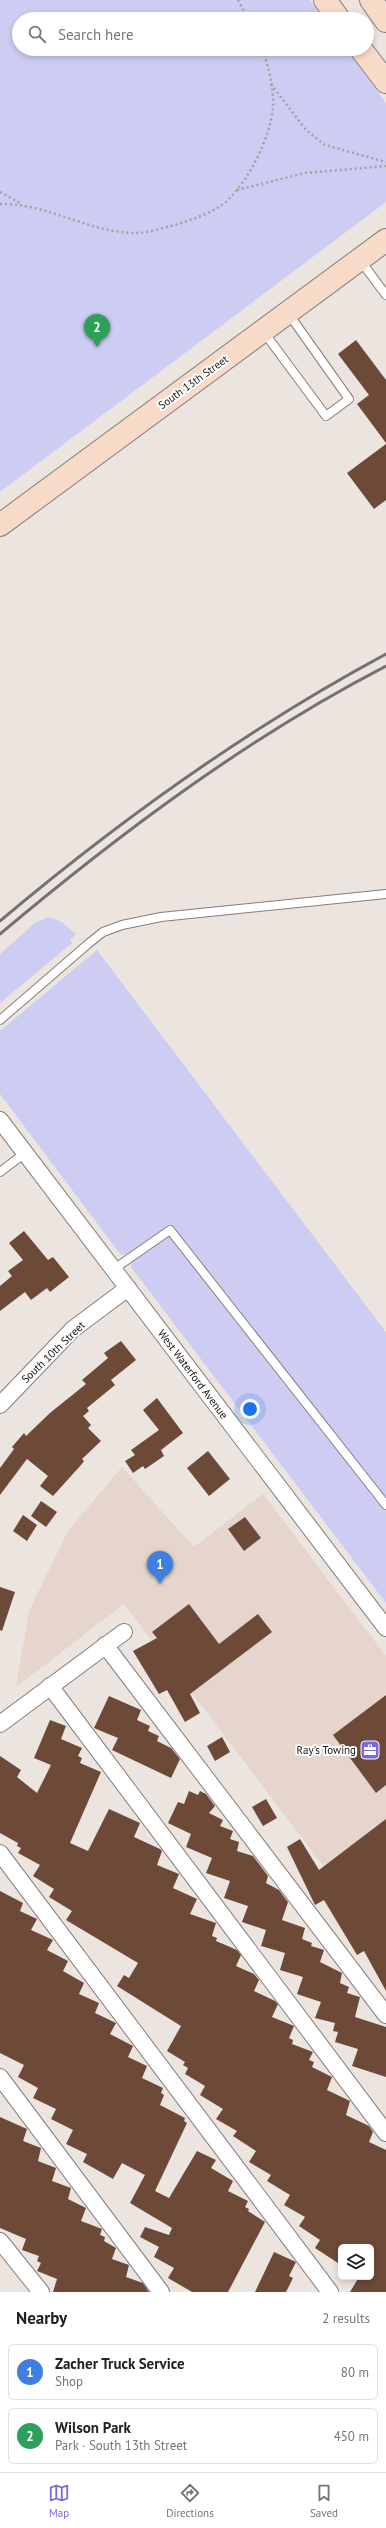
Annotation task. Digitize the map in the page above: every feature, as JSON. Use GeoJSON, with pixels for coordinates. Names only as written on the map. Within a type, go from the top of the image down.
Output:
{"type":"FeatureCollection","features":[{"type":"Feature","properties":{"kind":"street"},"geometry":{"type":"LineString","coordinates":[[325,0],[334,12]]}},
{"type":"Feature","properties":{"kind":"street"},"geometry":{"type":"LineString","coordinates":[[371,0],[386,20]]}},
{"type":"Feature","properties":{"kind":"street"},"geometry":{"type":"LineString","coordinates":[[367,56],[386,82]]}},
{"type":"Feature","properties":{"kind":"street","name":"South 13th Street"},"geometry":{"type":"LineString","coordinates":[[0,525],[386,240]]}},
{"type":"Feature","properties":{"kind":"street","name":"West Waterford Avenue"},"geometry":{"type":"LineString","coordinates":[[0,1120],[386,1628]]}},
{"type":"Feature","properties":{"kind":"street","name":"South 10th Street"},"geometry":{"type":"LineString","coordinates":[[0,1405],[73,1330],[128,1288]]}},
{"type":"Feature","properties":{"kind":"street"},"geometry":{"type":"LineString","coordinates":[[0,1724],[124,1632]]}},
{"type":"Feature","properties":{"kind":"street"},"geometry":{"type":"LineString","coordinates":[[105,1645],[386,2014]]}},
{"type":"Feature","properties":{"kind":"street"},"geometry":{"type":"LineString","coordinates":[[50,1686],[386,2132]]}},
{"type":"Feature","properties":{"kind":"street"},"geometry":{"type":"LineString","coordinates":[[0,1853],[324,2290]]}},
{"type":"Feature","properties":{"kind":"street"},"geometry":{"type":"LineString","coordinates":[[0,2077],[161,2292]]}},
{"type":"Feature","properties":{"kind":"street"},"geometry":{"type":"LineString","coordinates":[[0,2242],[41,2292]]}},
{"type":"Feature","properties":{"kind":"lane"},"geometry":{"type":"LineString","coordinates":[[360,259],[386,295]]}},
{"type":"Feature","properties":{"kind":"lane"},"geometry":{"type":"LineString","coordinates":[[263,330],[326,416],[349,399],[287,312]]}},
{"type":"Feature","properties":{"kind":"lane"},"geometry":{"type":"LineString","coordinates":[[0,1020],[103,932],[122,925],[161,917],[386,894]]}},
{"type":"Feature","properties":{"kind":"lane"},"geometry":{"type":"LineString","coordinates":[[0,1172],[25,1153]]}},
{"type":"Feature","properties":{"kind":"lane"},"geometry":{"type":"LineString","coordinates":[[114,1269],[170,1230],[386,1504]]}},
{"type":"Feature","properties":{"kind":"path"},"geometry":{"type":"LineString","coordinates":[[238,0],[244,12]]}},
{"type":"Feature","properties":{"kind":"path"},"geometry":{"type":"LineString","coordinates":[[0,192],[20,203],[104,230],[134,234],[194,220],[220,206],[236,190],[249,174],[259,154],[273,108],[269,68],[265,56]]}},
{"type":"Feature","properties":{"kind":"path"},"geometry":{"type":"LineString","coordinates":[[271,84],[306,130],[325,145],[386,162]]}},
{"type":"Feature","properties":{"kind":"path"},"geometry":{"type":"LineString","coordinates":[[236,190],[305,173],[386,166]]}},
{"type":"Feature","properties":{"kind":"path"},"geometry":{"type":"LineString","coordinates":[[0,204],[20,203]]}},
{"type":"Feature","properties":{"kind":"shaded area"},"geometry":{"type":"Polygon","coordinates":[[[0,0],[310,0],[319,12],[12,12],[12,56],[351,56],[386,103],[386,202],[0,492],[0,0]]]}},
{"type":"Feature","properties":{"kind":"shaded area"},"geometry":{"type":"Polygon","coordinates":[[[48,917],[62,922],[76,934],[70,940],[72,943],[0,1003],[0,954],[35,923],[48,917]]]}},
{"type":"Feature","properties":{"kind":"shaded area"},"geometry":{"type":"Polygon","coordinates":[[[97,950],[386,1332],[386,1498],[170,1224],[127,1254],[121,1255],[0,1094],[0,1031],[97,950]]]}},
{"type":"Feature","properties":{"kind":"shaded area"},"geometry":{"type":"Polygon","coordinates":[[[169,1235],[386,1511],[386,1603],[131,1267],[132,1261],[169,1235]]]}},
{"type":"Feature","properties":{"kind":"shaded area"},"geometry":{"type":"Polygon","coordinates":[[[122,1467],[194,1547],[263,1494],[386,1656],[386,1948],[124,1604],[16,1687],[29,1611],[68,1531],[122,1467]]]}},
{"type":"Feature","properties":{"kind":"building"},"geometry":{"type":"Polygon","coordinates":[[[356,340],[386,380],[386,443],[357,404],[369,395],[338,354],[356,340]]]}},
{"type":"Feature","properties":{"kind":"building"},"geometry":{"type":"Polygon","coordinates":[[[386,444],[386,500],[374,509],[347,473],[386,444]]]}},
{"type":"Feature","properties":{"kind":"building"},"geometry":{"type":"Polygon","coordinates":[[[24,1231],[48,1260],[53,1257],[69,1277],[50,1292],[47,1288],[31,1300],[25,1292],[0,1311],[0,1286],[12,1276],[8,1271],[23,1260],[9,1243],[24,1231]]]}},
{"type":"Feature","properties":{"kind":"building"},"geometry":{"type":"Polygon","coordinates":[[[121,1341],[136,1360],[111,1380],[115,1385],[87,1408],[89,1411],[83,1416],[91,1425],[88,1428],[101,1441],[82,1459],[84,1461],[81,1465],[53,1496],[40,1486],[48,1476],[27,1459],[0,1495],[0,1468],[14,1449],[12,1447],[24,1433],[26,1436],[50,1413],[86,1384],[82,1380],[108,1358],[104,1353],[121,1341]]]}},
{"type":"Feature","properties":{"kind":"building"},"geometry":{"type":"Polygon","coordinates":[[[157,1398],[183,1433],[161,1450],[164,1456],[145,1469],[143,1466],[133,1473],[125,1461],[135,1455],[131,1450],[159,1430],[143,1410],[157,1398]]]}},
{"type":"Feature","properties":{"kind":"building"},"geometry":{"type":"Polygon","coordinates":[[[208,1451],[230,1479],[209,1496],[187,1468],[208,1451]]]}},
{"type":"Feature","properties":{"kind":"building"},"geometry":{"type":"Polygon","coordinates":[[[41,1501],[57,1512],[46,1527],[31,1516],[41,1501]]]}},
{"type":"Feature","properties":{"kind":"building"},"geometry":{"type":"Polygon","coordinates":[[[23,1515],[37,1525],[27,1541],[13,1531],[23,1515]]]}},
{"type":"Feature","properties":{"kind":"building"},"geometry":{"type":"Polygon","coordinates":[[[245,1517],[261,1538],[244,1551],[228,1529],[245,1517]]]}},
{"type":"Feature","properties":{"kind":"building"},"geometry":{"type":"Polygon","coordinates":[[[0,1587],[15,1592],[2,1631],[0,1630],[0,1587]]]}},
{"type":"Feature","properties":{"kind":"building"},"geometry":{"type":"Polygon","coordinates":[[[189,1604],[219,1644],[258,1614],[272,1632],[190,1694],[200,1713],[185,1722],[167,1690],[159,1694],[133,1651],[157,1638],[152,1632],[189,1604]]]}},
{"type":"Feature","properties":{"kind":"building"},"geometry":{"type":"Polygon","coordinates":[[[386,1695],[386,1785],[376,1793],[333,1735],[386,1695]]]}},
{"type":"Feature","properties":{"kind":"building"},"geometry":{"type":"Polygon","coordinates":[[[109,1696],[141,1710],[137,1720],[150,1726],[148,1731],[159,1736],[157,1741],[171,1748],[180,1759],[171,1778],[112,1750],[118,1738],[94,1728],[109,1696]]]}},
{"type":"Feature","properties":{"kind":"building"},"geometry":{"type":"Polygon","coordinates":[[[50,1720],[66,1726],[61,1739],[82,1748],[78,1756],[82,1758],[80,1763],[101,1772],[70,1843],[88,1851],[109,1809],[140,1823],[134,1837],[160,1849],[162,1851],[157,1865],[179,1874],[173,1888],[197,1899],[190,1914],[216,1923],[212,1936],[217,1938],[216,1941],[237,1950],[241,1955],[236,1966],[254,1974],[259,1980],[254,1991],[275,2001],[278,2004],[272,2017],[294,2026],[289,2038],[293,2040],[292,2044],[313,2052],[309,2060],[314,2062],[312,2067],[332,2077],[327,2090],[350,2101],[346,2115],[369,2126],[373,2132],[369,2142],[386,2150],[386,2292],[350,2292],[357,2280],[374,2280],[374,2244],[338,2244],[338,2263],[315,2248],[320,2240],[299,2226],[305,2217],[284,2205],[290,2195],[267,2181],[271,2175],[249,2162],[256,2151],[233,2136],[237,2131],[216,2119],[223,2109],[200,2095],[205,2086],[185,2074],[188,2068],[183,2065],[185,2062],[167,2051],[181,2026],[117,1986],[124,1975],[129,1978],[138,1963],[66,1920],[72,1911],[49,1897],[54,1889],[33,1876],[40,1865],[18,1853],[21,1848],[17,1846],[18,1843],[0,1833],[0,1756],[21,1770],[17,1777],[37,1793],[51,1765],[34,1758],[50,1720]]]}},
{"type":"Feature","properties":{"kind":"building"},"geometry":{"type":"Polygon","coordinates":[[[222,1737],[230,1752],[215,1761],[207,1746],[222,1737]]]}},
{"type":"Feature","properties":{"kind":"building"},"geometry":{"type":"Polygon","coordinates":[[[189,1791],[198,1795],[200,1791],[206,1794],[215,1806],[209,1813],[223,1820],[220,1826],[233,1831],[230,1839],[239,1842],[237,1851],[253,1856],[268,1876],[266,1883],[279,1890],[288,1902],[282,1920],[305,1928],[302,1939],[312,1943],[311,1946],[324,1950],[320,1962],[342,1973],[340,1983],[349,1987],[347,1993],[360,1997],[355,2017],[386,2027],[386,2077],[352,2066],[358,2049],[335,2042],[338,2032],[333,2031],[335,2023],[315,2018],[321,2002],[297,1994],[303,1977],[280,1970],[285,1953],[261,1946],[266,1930],[242,1922],[248,1906],[224,1898],[230,1881],[206,1873],[212,1858],[186,1847],[191,1834],[168,1823],[178,1802],[184,1804],[189,1791]]]}},
{"type":"Feature","properties":{"kind":"building"},"geometry":{"type":"Polygon","coordinates":[[[266,1799],[277,1818],[263,1826],[252,1807],[266,1799]]]}},
{"type":"Feature","properties":{"kind":"building"},"geometry":{"type":"Polygon","coordinates":[[[386,1819],[386,1991],[364,1951],[357,1955],[324,1900],[315,1905],[287,1847],[300,1839],[319,1870],[386,1819]]]}},
{"type":"Feature","properties":{"kind":"building"},"geometry":{"type":"Polygon","coordinates":[[[0,1891],[23,1903],[20,1911],[37,1919],[31,1930],[53,1940],[47,1950],[68,1961],[63,1971],[84,1983],[79,1994],[99,2003],[95,2013],[116,2023],[110,2034],[133,2046],[128,2057],[147,2066],[142,2078],[163,2088],[161,2093],[164,2095],[160,2105],[185,2118],[184,2121],[187,2123],[155,2191],[169,2198],[197,2151],[216,2160],[211,2168],[233,2181],[228,2191],[248,2201],[245,2207],[249,2209],[248,2211],[265,2222],[228,2292],[192,2292],[168,2278],[174,2268],[154,2257],[159,2247],[140,2237],[145,2227],[169,2235],[172,2228],[130,2203],[145,2175],[122,2163],[113,2179],[83,2162],[87,2154],[66,2144],[73,2130],[51,2119],[56,2109],[33,2098],[38,2088],[18,2077],[24,2065],[0,2053],[0,1891]]]}},
{"type":"Feature","properties":{"kind":"building"},"geometry":{"type":"Polygon","coordinates":[[[0,2117],[27,2129],[23,2141],[41,2148],[38,2161],[56,2168],[52,2181],[71,2188],[68,2199],[86,2208],[81,2221],[102,2229],[100,2235],[105,2237],[104,2241],[116,2248],[112,2259],[129,2265],[126,2277],[143,2283],[149,2292],[53,2292],[57,2279],[37,2271],[41,2263],[37,2261],[39,2256],[22,2250],[26,2239],[0,2228],[0,2117]]]}},
{"type":"Feature","properties":{"kind":"building"},"geometry":{"type":"Polygon","coordinates":[[[274,2252],[296,2262],[289,2276],[293,2278],[286,2292],[255,2292],[274,2252]]]}},
{"type":"Feature","properties":{"kind":"railway"},"geometry":{"type":"LineString","coordinates":[[0,921],[92,847],[186,777],[284,713],[386,654]]}},
{"type":"Feature","properties":{"kind":"railway"},"geometry":{"type":"LineString","coordinates":[[0,934],[138,824],[234,756],[334,694],[386,666]]}},
{"type":"Feature","properties":{"kind":"place","name":"Wilson Park"},"geometry":{"type":"Point","coordinates":[97,347]}},
{"type":"Feature","properties":{"kind":"place","name":"Zacher Truck Service"},"geometry":{"type":"Point","coordinates":[160,1584]}},
{"type":"Feature","properties":{"kind":"place","name":"Ray's Towing"},"geometry":{"type":"Point","coordinates":[370,1750]}}]}
